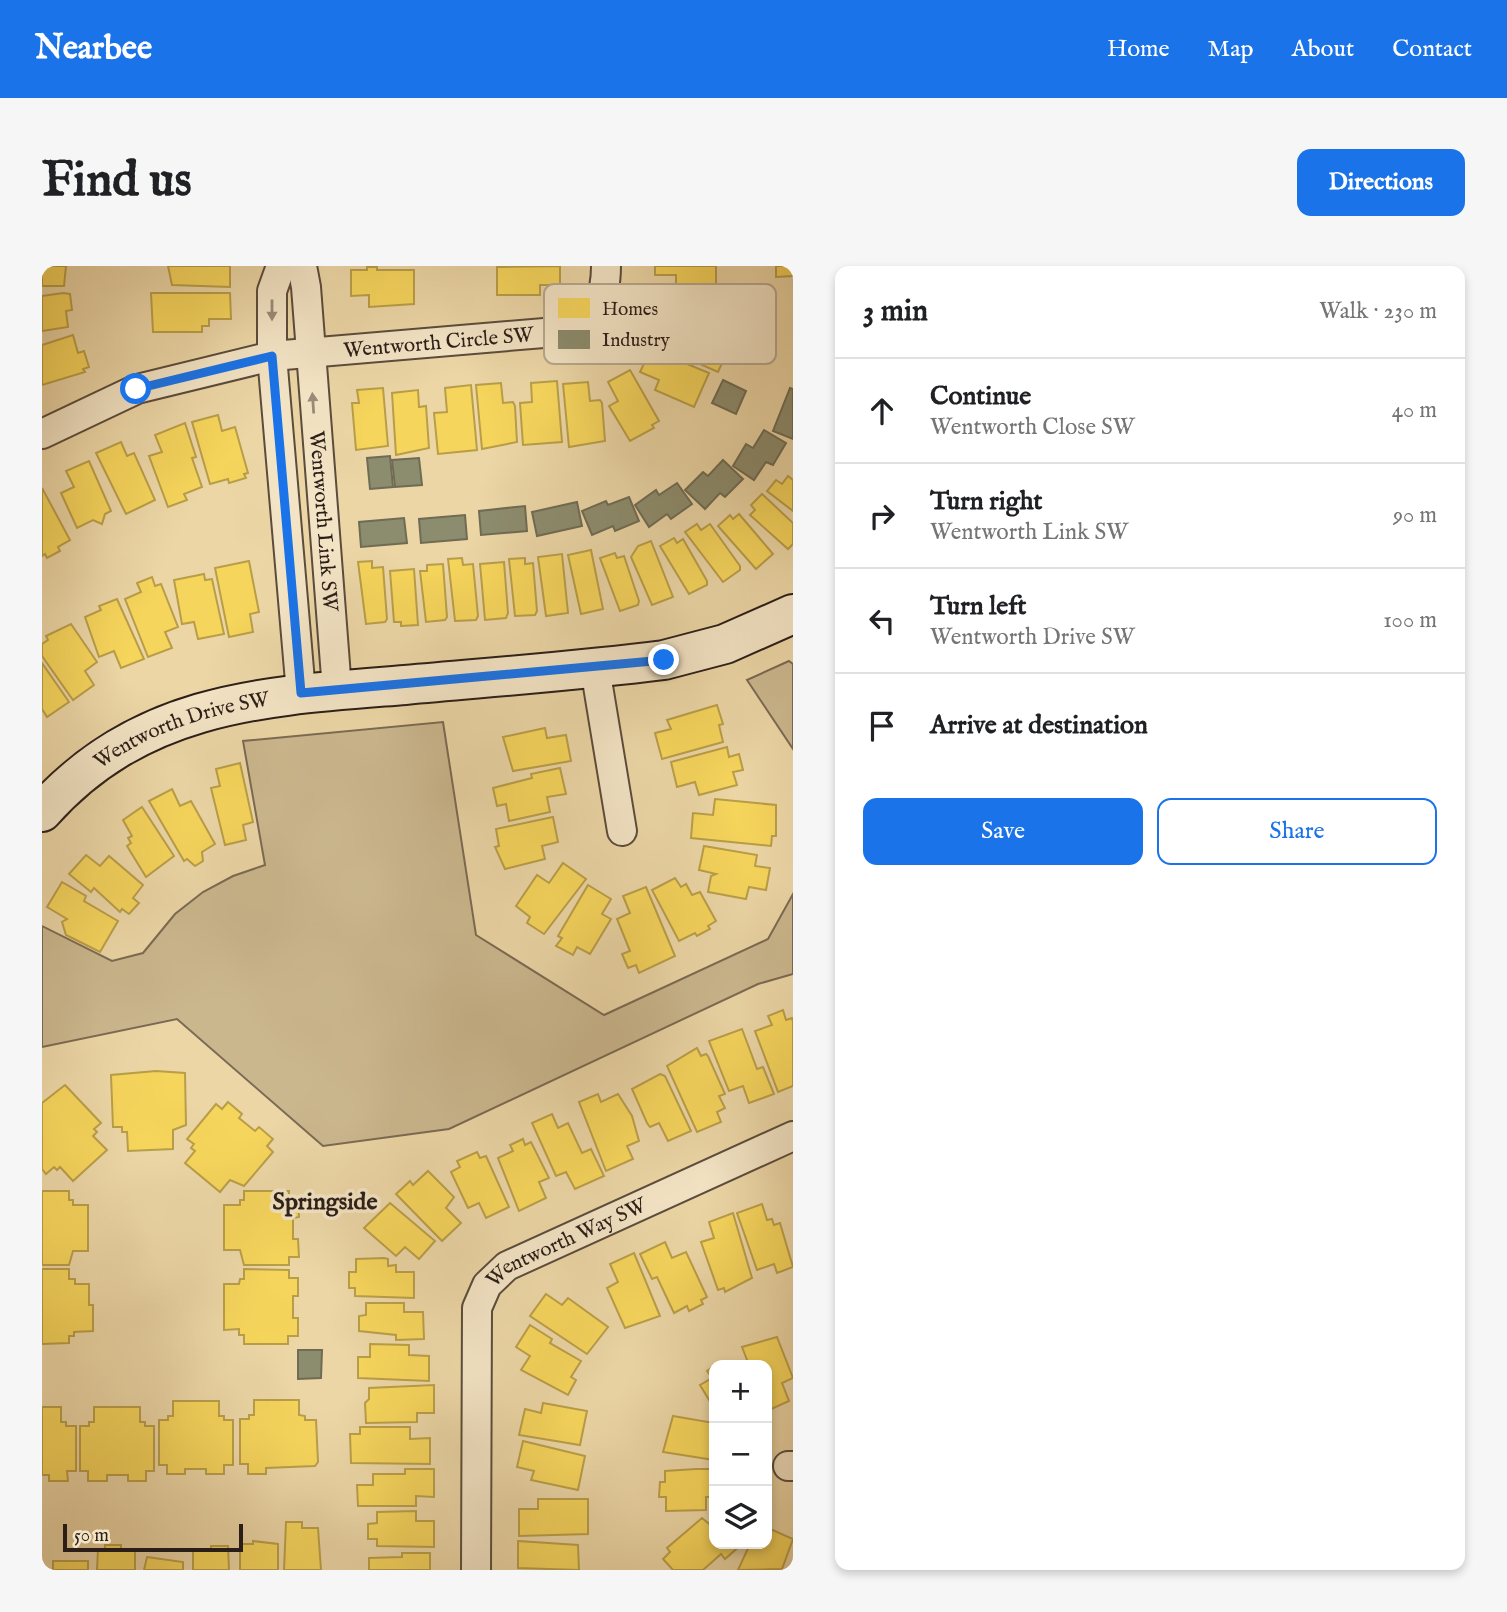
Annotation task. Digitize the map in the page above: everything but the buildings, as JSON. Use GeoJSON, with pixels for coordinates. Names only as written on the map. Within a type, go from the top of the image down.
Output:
{"type":"FeatureCollection","features":[{"type":"Feature","properties":{"kind":"street"},"geometry":{"type":"LineString","coordinates":[[272,356],[272,291],[281,266]]}},
{"type":"Feature","properties":{"kind":"street"},"geometry":{"type":"LineString","coordinates":[[302,266],[306,287],[309,352]]}},
{"type":"Feature","properties":{"kind":"street","name":"Wentworth Circle SW"},"geometry":{"type":"LineString","coordinates":[[603,284],[606,266]]}},
{"type":"Feature","properties":{"kind":"street","name":"Wentworth Circle SW"},"geometry":{"type":"LineString","coordinates":[[42,434],[136,389],[272,356],[544,333]]}},
{"type":"Feature","properties":{"kind":"street","name":"Wentworth Link SW"},"geometry":{"type":"LineString","coordinates":[[309,352],[319,692]]}},
{"type":"Feature","properties":{"kind":"street","name":"Wentworth Link SW"},"geometry":{"type":"LineString","coordinates":[[272,356],[319,692]]}},
{"type":"Feature","properties":{"kind":"street","name":"Wentworth Drive SW"},"geometry":{"type":"LineString","coordinates":[[42,812],[60,792],[86,771],[150,730],[234,703],[319,692],[595,668],[693,654],[725,644],[793,614]]}},
{"type":"Feature","properties":{"kind":"street"},"geometry":{"type":"LineString","coordinates":[[595,668],[622,831]]}},
{"type":"Feature","properties":{"kind":"street","name":"Wentworth Way SW"},"geometry":{"type":"LineString","coordinates":[[476,1570],[477,1308],[487,1285],[507,1266],[793,1136]]}},
{"type":"Feature","properties":{"kind":"shaded area"},"geometry":{"type":"Polygon","coordinates":[[[789,661],[793,664],[793,749],[747,680],[789,661]]]}},
{"type":"Feature","properties":{"kind":"shaded area"},"geometry":{"type":"Polygon","coordinates":[[[443,722],[476,935],[604,1015],[768,939],[793,894],[793,974],[758,984],[449,1129],[323,1146],[177,1019],[42,1047],[42,926],[112,961],[143,953],[175,914],[203,892],[233,876],[265,865],[243,741],[443,722]]]}},
{"type":"Feature","properties":{"kind":"district","name":"Springside"},"geometry":{"type":"Point","coordinates":[325,1201]}},
{"type":"Feature","properties":{"kind":"route"},"geometry":{"type":"LineString","coordinates":[[136,389],[272,356],[301,693],[664,660]]}}]}
